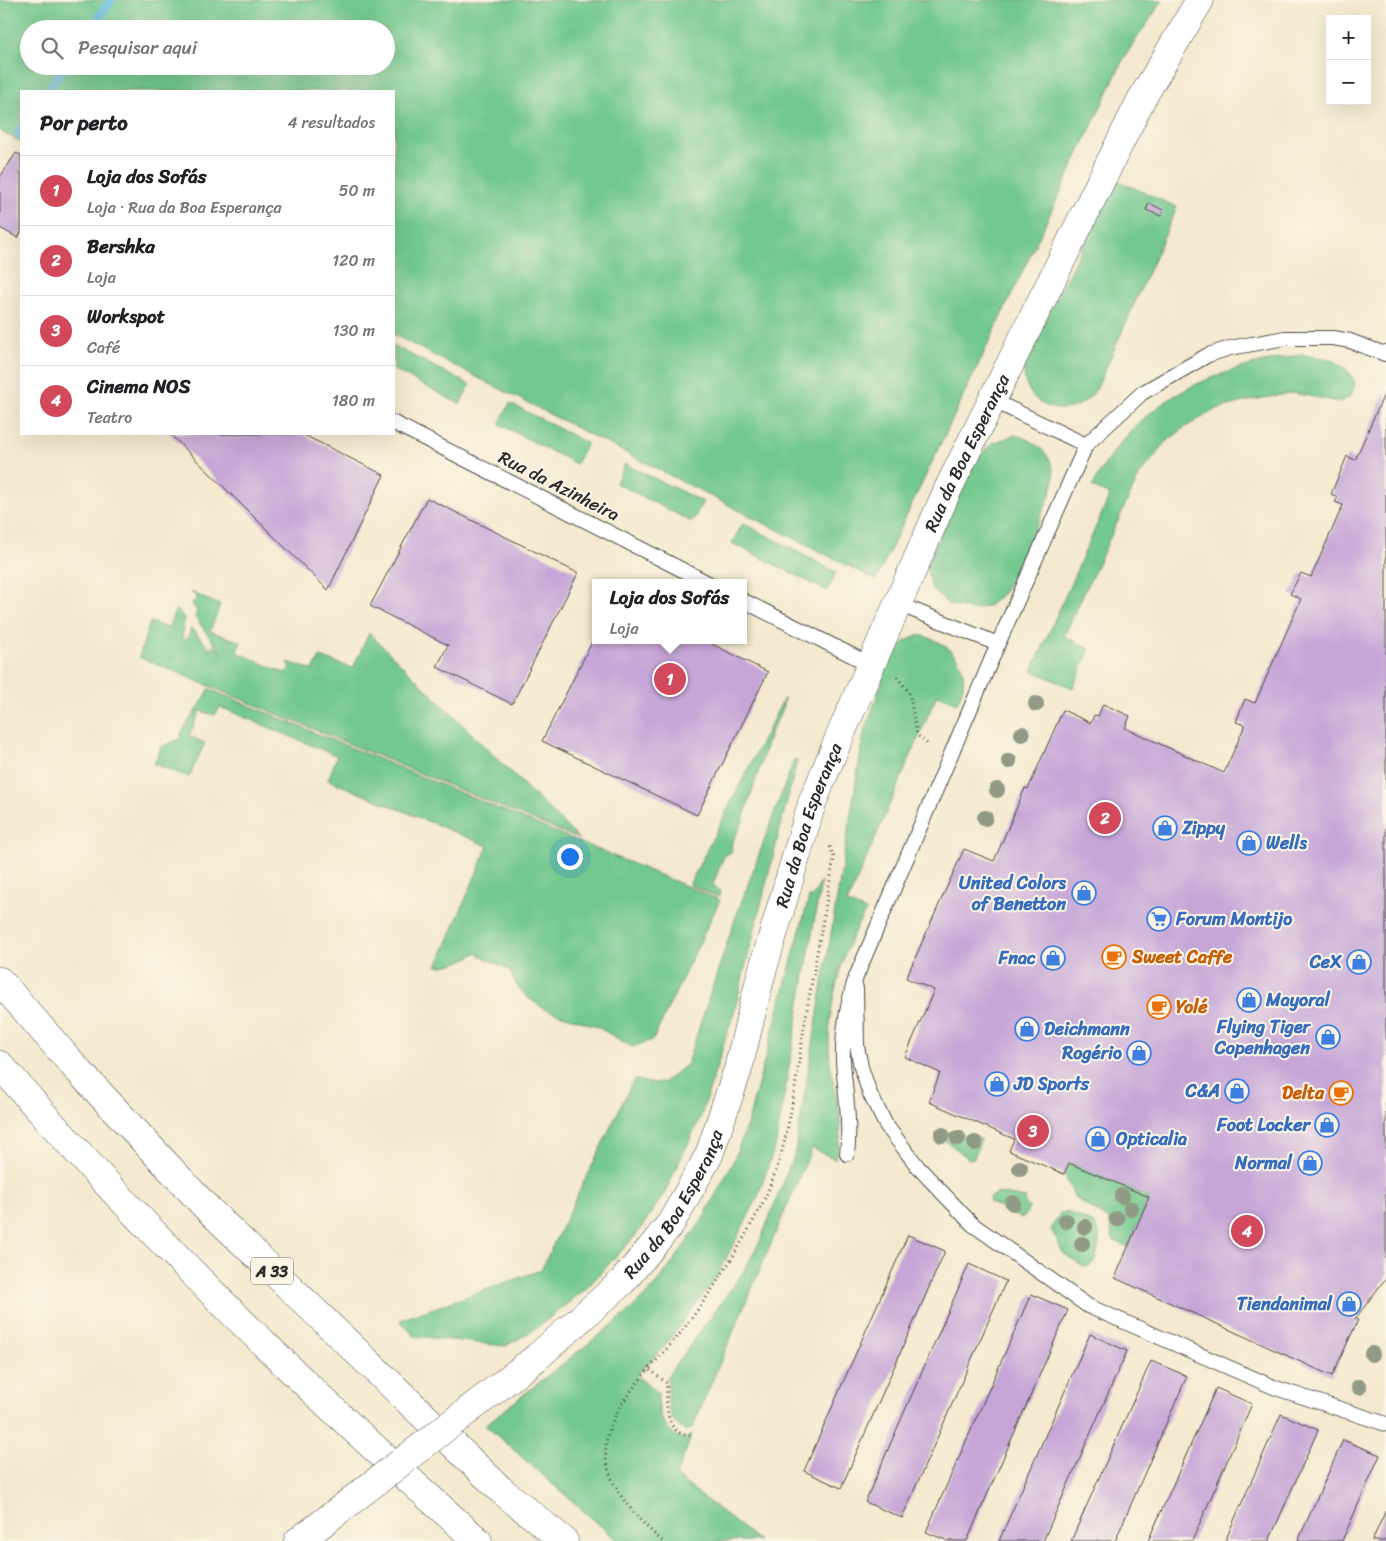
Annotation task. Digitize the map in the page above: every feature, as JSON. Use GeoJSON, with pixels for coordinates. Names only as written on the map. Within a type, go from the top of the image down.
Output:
{"type":"FeatureCollection","features":[{"type":"Feature","properties":{"kind":"main road","name":"Rua da Boa Esperança"},"geometry":{"type":"LineString","coordinates":[[307,1535],[536,1358],[622,1282],[672,1223],[709,1155],[738,1069],[761,975],[812,803],[871,665],[948,490],[992,400],[1141,100],[1200,0]]}},
{"type":"Feature","properties":{"kind":"main road","name":"A 33"},"geometry":{"type":"LineString","coordinates":[[0,981],[74,1066],[205,1206],[501,1490],[564,1541]]}},
{"type":"Feature","properties":{"kind":"main road"},"geometry":{"type":"LineString","coordinates":[[0,1065],[150,1228],[278,1357],[365,1441],[478,1541]]}},
{"type":"Feature","properties":{"kind":"lane"},"geometry":{"type":"LineString","coordinates":[[846,1154],[850,1124],[843,1060],[844,1034],[846,1008],[856,977],[998,644],[1086,445],[1142,393],[1208,355],[1230,348],[1285,338],[1325,338],[1350,341],[1386,354]]}},
{"type":"Feature","properties":{"kind":"lane"},"geometry":{"type":"LineString","coordinates":[[992,400],[1086,445]]}},
{"type":"Feature","properties":{"kind":"lane","name":"Rua da Azinheira"},"geometry":{"type":"LineString","coordinates":[[395,424],[700,579]]}},
{"type":"Feature","properties":{"kind":"lane"},"geometry":{"type":"LineString","coordinates":[[747,603],[871,665]]}},
{"type":"Feature","properties":{"kind":"lane"},"geometry":{"type":"LineString","coordinates":[[898,604],[998,644]]}},
{"type":"Feature","properties":{"kind":"lane"},"geometry":{"type":"LineString","coordinates":[[856,977],[857,1046],[861,1067],[870,1094],[886,1125],[918,1167],[972,1224],[1088,1306],[1276,1388],[1386,1424]]}},
{"type":"Feature","properties":{"kind":"path"},"geometry":{"type":"LineString","coordinates":[[871,665],[900,678],[909,692],[917,735],[948,760]]}},
{"type":"Feature","properties":{"kind":"path"},"geometry":{"type":"LineString","coordinates":[[662,1541],[623,1498],[611,1478],[605,1461],[606,1440],[613,1417],[696,1312],[743,1240],[763,1201],[782,1150],[834,856],[812,803]]}},
{"type":"Feature","properties":{"kind":"path"},"geometry":{"type":"LineString","coordinates":[[650,1370],[667,1383],[666,1409],[672,1426],[686,1435],[692,1435]]}},
{"type":"Feature","properties":{"kind":"green space"},"geometry":{"type":"Polygon","coordinates":[[[0,0],[1163,0],[1125,56],[876,580],[395,336],[395,90],[20,90],[20,141],[0,131],[0,0]]]}},
{"type":"Feature","properties":{"kind":"green space"},"geometry":{"type":"Polygon","coordinates":[[[1116,180],[1177,207],[1097,388],[1086,400],[1074,407],[1060,409],[1048,407],[1037,400],[1029,390],[1024,376],[1025,360],[1116,180]]]}},
{"type":"Feature","properties":{"kind":"green space"},"geometry":{"type":"Polygon","coordinates":[[[395,347],[470,385],[460,404],[395,371],[395,347]]]}},
{"type":"Feature","properties":{"kind":"green space"},"geometry":{"type":"Polygon","coordinates":[[[1301,355],[1326,358],[1340,364],[1346,369],[1355,384],[1351,396],[1340,402],[1293,393],[1252,400],[1216,409],[1184,428],[1166,442],[1139,476],[1064,636],[1090,649],[1073,688],[1032,671],[1110,495],[1092,487],[1110,457],[1131,431],[1153,411],[1178,394],[1206,380],[1267,361],[1301,355]]]}},
{"type":"Feature","properties":{"kind":"green space"},"geometry":{"type":"Polygon","coordinates":[[[510,403],[587,443],[576,464],[499,424],[510,403]]]}},
{"type":"Feature","properties":{"kind":"green space"},"geometry":{"type":"Polygon","coordinates":[[[1014,435],[1029,440],[1046,454],[1053,468],[1053,486],[1034,533],[1004,592],[990,605],[972,610],[949,605],[932,589],[926,566],[976,458],[991,444],[1014,435]]]}},
{"type":"Feature","properties":{"kind":"green space"},"geometry":{"type":"Polygon","coordinates":[[[625,464],[703,502],[692,522],[616,483],[625,464]]]}},
{"type":"Feature","properties":{"kind":"green space"},"geometry":{"type":"Polygon","coordinates":[[[743,523],[836,572],[827,591],[732,543],[743,523]]]}},
{"type":"Feature","properties":{"kind":"green space"},"geometry":{"type":"Polygon","coordinates":[[[191,592],[220,605],[210,631],[241,642],[237,652],[284,673],[291,668],[288,662],[313,670],[320,657],[353,668],[369,633],[579,839],[139,657],[150,622],[168,628],[176,609],[184,618],[182,640],[188,638],[191,628],[211,650],[212,645],[221,653],[195,617],[197,611],[192,604],[197,598],[191,592]]]}},
{"type":"Feature","properties":{"kind":"green space"},"geometry":{"type":"Polygon","coordinates":[[[918,635],[941,643],[950,650],[962,668],[964,679],[957,703],[937,695],[847,903],[866,911],[857,926],[842,963],[830,1024],[830,1061],[840,1122],[839,1147],[835,1159],[812,1148],[692,1428],[687,1431],[680,1427],[672,1417],[669,1404],[668,1381],[666,1378],[742,1274],[761,1239],[795,1152],[864,734],[883,679],[879,676],[884,662],[898,646],[918,635]]]}},
{"type":"Feature","properties":{"kind":"green space"},"geometry":{"type":"Polygon","coordinates":[[[209,689],[720,900],[653,1040],[632,1047],[596,1026],[544,1009],[527,997],[517,986],[509,970],[476,953],[453,964],[437,966],[488,846],[328,780],[337,756],[220,707],[215,715],[200,711],[189,736],[205,743],[189,777],[154,764],[161,747],[179,739],[209,689]]]}},
{"type":"Feature","properties":{"kind":"green space"},"geometry":{"type":"Polygon","coordinates":[[[784,698],[782,711],[771,731],[742,823],[731,845],[732,851],[724,856],[713,884],[720,891],[719,897],[689,885],[784,698]]]}},
{"type":"Feature","properties":{"kind":"green space"},"geometry":{"type":"Polygon","coordinates":[[[794,760],[797,761],[734,1012],[701,1116],[664,1194],[637,1234],[586,1289],[534,1330],[506,1346],[414,1336],[400,1320],[541,1270],[634,1079],[649,1083],[664,1082],[687,1064],[734,922],[794,760]]]}},
{"type":"Feature","properties":{"kind":"green space"},"geometry":{"type":"Polygon","coordinates":[[[821,882],[776,1143],[757,1199],[717,1276],[663,1348],[636,1376],[658,1392],[660,1414],[666,1427],[684,1439],[692,1435],[676,1476],[759,1541],[618,1541],[485,1425],[626,1314],[651,1290],[701,1222],[732,1164],[747,1125],[809,897],[812,897],[821,882]]]}},
{"type":"Feature","properties":{"kind":"green space"},"geometry":{"type":"Polygon","coordinates":[[[939,1130],[981,1139],[974,1158],[969,1159],[937,1134],[939,1130]]]}},
{"type":"Feature","properties":{"kind":"green space"},"geometry":{"type":"Polygon","coordinates":[[[1069,1163],[1149,1197],[1128,1247],[1113,1240],[1109,1220],[1075,1198],[1064,1174],[1069,1163]]]}},
{"type":"Feature","properties":{"kind":"green space"},"geometry":{"type":"Polygon","coordinates":[[[997,1193],[1026,1198],[1025,1203],[1029,1208],[1025,1216],[1021,1218],[990,1203],[989,1198],[997,1193]]]}},
{"type":"Feature","properties":{"kind":"green space"},"geometry":{"type":"Polygon","coordinates":[[[1066,1212],[1092,1223],[1099,1233],[1096,1256],[1093,1263],[1089,1266],[1082,1266],[1063,1253],[1051,1229],[1060,1213],[1066,1212]]]}},
{"type":"Feature","properties":{"kind":"building"},"geometry":{"type":"Polygon","coordinates":[[[16,153],[20,155],[20,234],[18,238],[0,228],[0,177],[16,153]]]}},
{"type":"Feature","properties":{"kind":"building"},"geometry":{"type":"Polygon","coordinates":[[[1149,203],[1163,210],[1161,216],[1146,210],[1149,203]]]}},
{"type":"Feature","properties":{"kind":"building","name":"Forum Montijo"},"geometry":{"type":"Polygon","coordinates":[[[1386,390],[1386,1278],[1355,1319],[1358,1320],[1332,1376],[1115,1278],[1149,1197],[1069,1163],[1064,1174],[1009,1151],[1014,1139],[929,1102],[940,1073],[905,1057],[934,990],[906,978],[964,849],[994,861],[1025,788],[1028,789],[1063,710],[1091,723],[1094,715],[1098,716],[1103,704],[1130,716],[1125,728],[1224,773],[1245,725],[1236,722],[1245,699],[1255,703],[1301,599],[1290,594],[1301,573],[1311,577],[1343,505],[1335,502],[1338,497],[1331,494],[1347,456],[1355,460],[1386,390]]]}},
{"type":"Feature","properties":{"kind":"building"},"geometry":{"type":"Polygon","coordinates":[[[171,435],[304,435],[384,475],[328,590],[171,435]]]}},
{"type":"Feature","properties":{"kind":"building"},"geometry":{"type":"Polygon","coordinates":[[[427,498],[578,573],[512,704],[437,667],[448,645],[370,606],[427,498]]]}},
{"type":"Feature","properties":{"kind":"building"},"geometry":{"type":"Polygon","coordinates":[[[592,642],[592,644],[712,644],[768,672],[697,815],[542,741],[592,642]]]}},
{"type":"Feature","properties":{"kind":"building"},"geometry":{"type":"Polygon","coordinates":[[[908,1235],[945,1251],[841,1488],[804,1471],[908,1235]]]}},
{"type":"Feature","properties":{"kind":"building"},"geometry":{"type":"Polygon","coordinates":[[[969,1264],[1006,1281],[902,1518],[865,1502],[969,1264]]]}},
{"type":"Feature","properties":{"kind":"building"},"geometry":{"type":"Polygon","coordinates":[[[1031,1294],[1068,1310],[967,1541],[948,1541],[926,1532],[1031,1294]]]}},
{"type":"Feature","properties":{"kind":"building"},"geometry":{"type":"Polygon","coordinates":[[[1090,1334],[1127,1351],[1043,1541],[999,1541],[1090,1334]]]}},
{"type":"Feature","properties":{"kind":"building"},"geometry":{"type":"Polygon","coordinates":[[[1151,1361],[1187,1376],[1115,1541],[1071,1541],[1151,1361]]]}},
{"type":"Feature","properties":{"kind":"building"},"geometry":{"type":"Polygon","coordinates":[[[1216,1388],[1252,1404],[1192,1541],[1148,1541],[1216,1388]]]}},
{"type":"Feature","properties":{"kind":"building"},"geometry":{"type":"Polygon","coordinates":[[[1281,1414],[1318,1430],[1269,1541],[1225,1541],[1281,1414]]]}},
{"type":"Feature","properties":{"kind":"building"},"geometry":{"type":"Polygon","coordinates":[[[1343,1440],[1380,1455],[1342,1541],[1298,1541],[1343,1440]]]}},
{"type":"Feature","properties":{"kind":"building"},"geometry":{"type":"Polygon","coordinates":[[[1386,1510],[1386,1541],[1372,1541],[1386,1510]]]}},
{"type":"Feature","properties":{"kind":"waterway"},"geometry":{"type":"LineString","coordinates":[[97,20],[111,0]]}},
{"type":"Feature","properties":{"kind":"waterway"},"geometry":{"type":"LineString","coordinates":[[49,90],[59,75]]}},
{"type":"Feature","properties":{"kind":"place","name":"Loja dos Sofás"},"geometry":{"type":"Point","coordinates":[670,679]}},
{"type":"Feature","properties":{"kind":"place","name":"Bershka"},"geometry":{"type":"Point","coordinates":[1105,818]}},
{"type":"Feature","properties":{"kind":"place","name":"Zippy"},"geometry":{"type":"Point","coordinates":[1165,828]}},
{"type":"Feature","properties":{"kind":"place","name":"Wells"},"geometry":{"type":"Point","coordinates":[1249,843]}},
{"type":"Feature","properties":{"kind":"place","name":"United Colors of Benetton"},"geometry":{"type":"Point","coordinates":[1084,893]}},
{"type":"Feature","properties":{"kind":"place","name":"Forum Montijo"},"geometry":{"type":"Point","coordinates":[1159,919]}},
{"type":"Feature","properties":{"kind":"place","name":"Sweet Caffe"},"geometry":{"type":"Point","coordinates":[1114,957]}},
{"type":"Feature","properties":{"kind":"place","name":"Fnac"},"geometry":{"type":"Point","coordinates":[1053,958]}},
{"type":"Feature","properties":{"kind":"place","name":"CeX"},"geometry":{"type":"Point","coordinates":[1359,962]}},
{"type":"Feature","properties":{"kind":"place","name":"Mayoral"},"geometry":{"type":"Point","coordinates":[1249,1000]}},
{"type":"Feature","properties":{"kind":"place","name":"Yolé"},"geometry":{"type":"Point","coordinates":[1159,1007]}},
{"type":"Feature","properties":{"kind":"place","name":"Deichmann"},"geometry":{"type":"Point","coordinates":[1027,1029]}},
{"type":"Feature","properties":{"kind":"place","name":"Flying Tiger Copenhagen"},"geometry":{"type":"Point","coordinates":[1328,1037]}},
{"type":"Feature","properties":{"kind":"place","name":"Rogério"},"geometry":{"type":"Point","coordinates":[1139,1053]}},
{"type":"Feature","properties":{"kind":"place","name":"JD Sports"},"geometry":{"type":"Point","coordinates":[997,1084]}},
{"type":"Feature","properties":{"kind":"place","name":"C&A"},"geometry":{"type":"Point","coordinates":[1237,1091]}},
{"type":"Feature","properties":{"kind":"place","name":"Delta"},"geometry":{"type":"Point","coordinates":[1341,1093]}},
{"type":"Feature","properties":{"kind":"place","name":"Foot Locker"},"geometry":{"type":"Point","coordinates":[1327,1125]}},
{"type":"Feature","properties":{"kind":"place","name":"Workspot"},"geometry":{"type":"Point","coordinates":[1033,1131]}},
{"type":"Feature","properties":{"kind":"place","name":"Opticalia"},"geometry":{"type":"Point","coordinates":[1098,1139]}},
{"type":"Feature","properties":{"kind":"place","name":"Normal"},"geometry":{"type":"Point","coordinates":[1310,1163]}},
{"type":"Feature","properties":{"kind":"place","name":"Cinema NOS"},"geometry":{"type":"Point","coordinates":[1247,1231]}},
{"type":"Feature","properties":{"kind":"place","name":"Tiendanimal"},"geometry":{"type":"Point","coordinates":[1349,1304]}}]}
